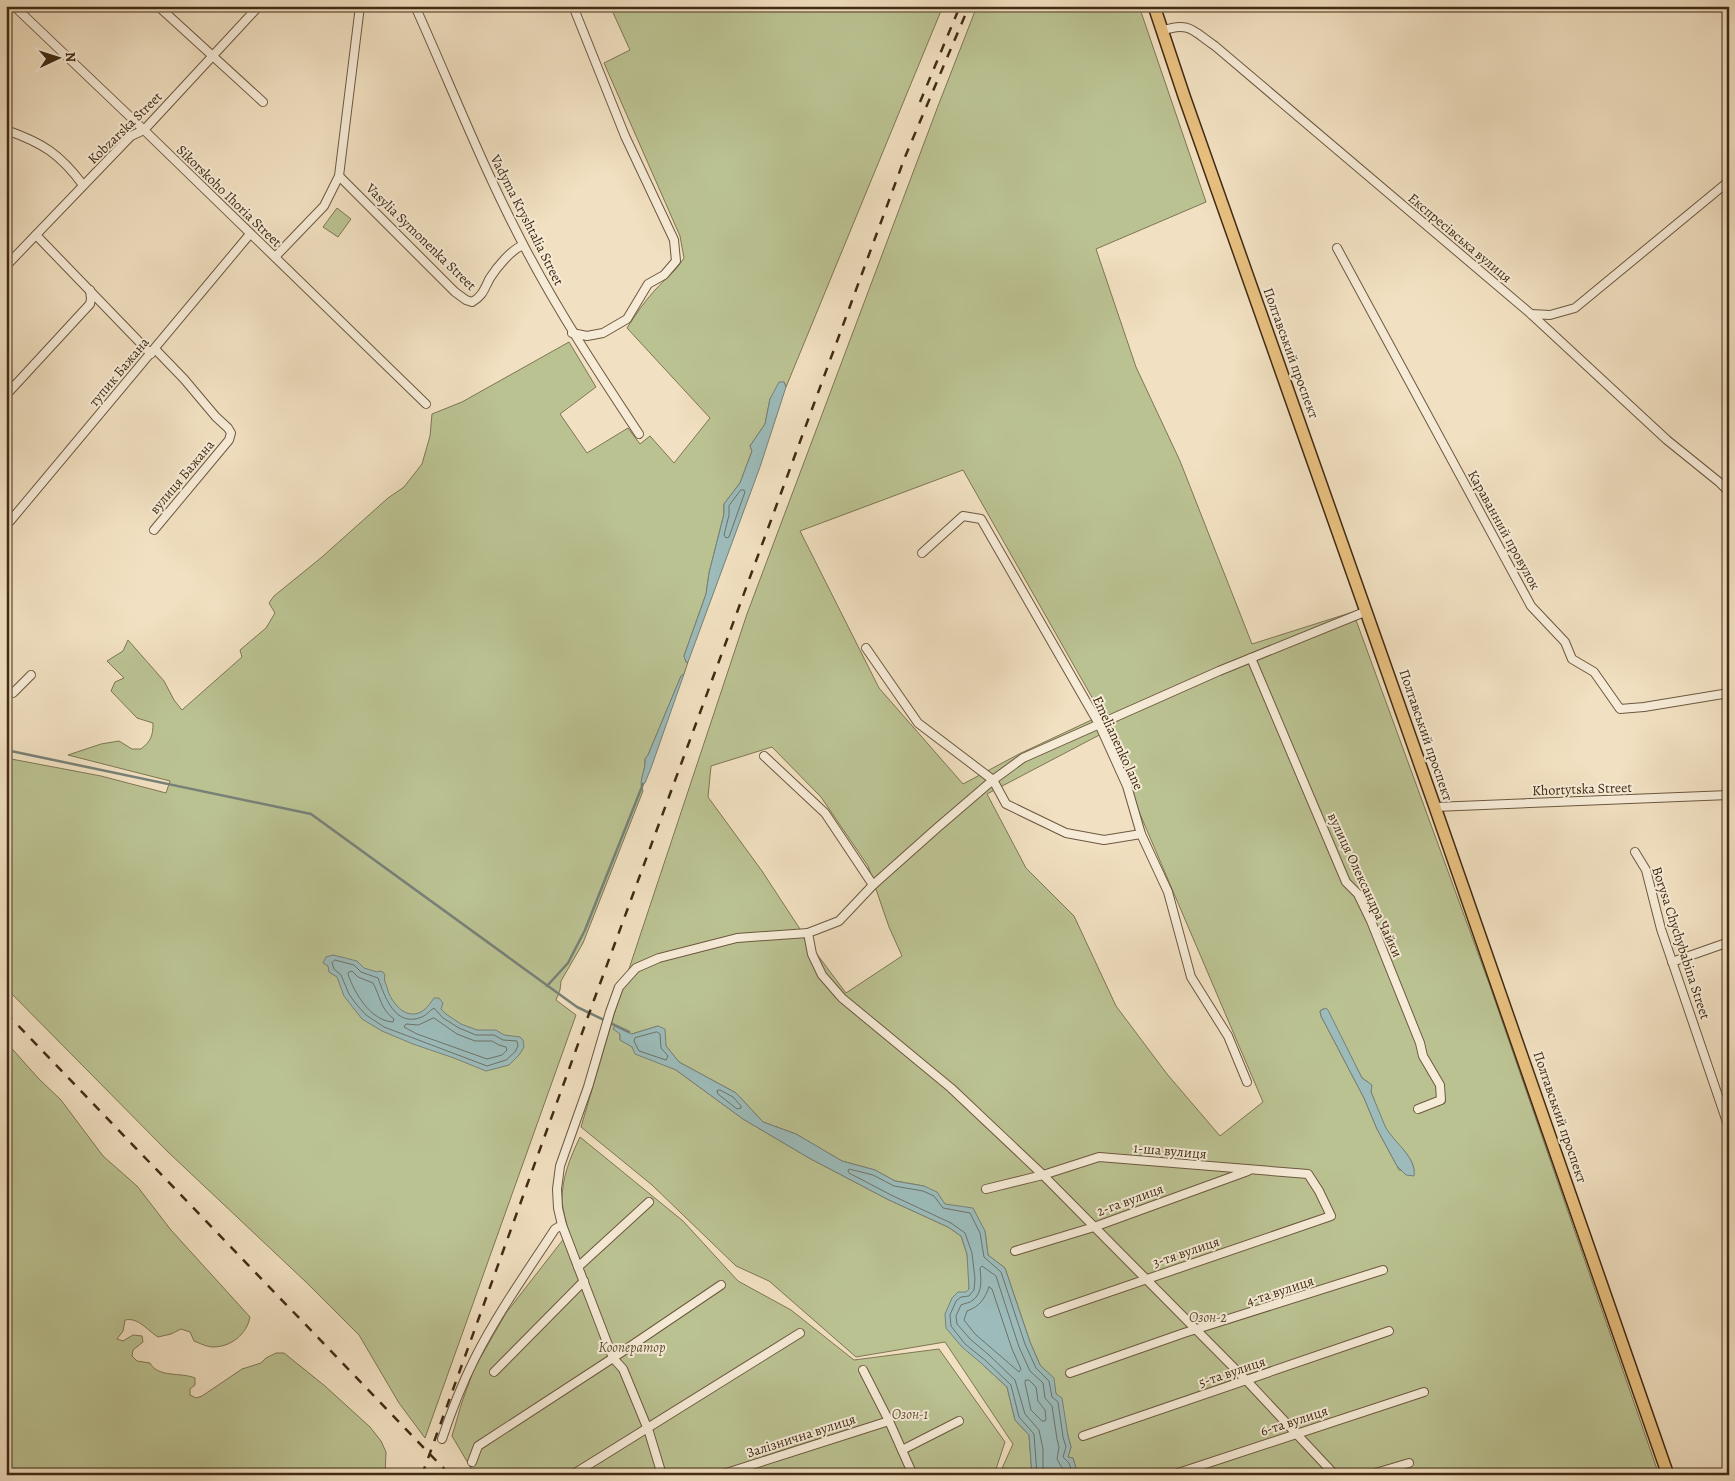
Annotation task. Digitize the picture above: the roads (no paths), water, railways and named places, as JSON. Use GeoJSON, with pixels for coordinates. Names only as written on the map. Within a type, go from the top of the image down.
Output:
{"type":"FeatureCollection","features":[{"type":"Feature","properties":{"kind":"highway","name":"Полтавський проспект"},"geometry":{"type":"LineString","coordinates":[[1154,6],[1436,807],[1668,1475]]}},
{"type":"Feature","properties":{"kind":"street","name":"Sikorskoho Ihoria Street"},"geometry":{"type":"LineString","coordinates":[[14,6],[426,404]]}},
{"type":"Feature","properties":{"kind":"street"},"geometry":{"type":"LineString","coordinates":[[158,6],[263,102]]}},
{"type":"Feature","properties":{"kind":"street","name":"Kobzarska Street"},"geometry":{"type":"LineString","coordinates":[[6,266],[131,136],[144,130],[259,6]]}},
{"type":"Feature","properties":{"kind":"street"},"geometry":{"type":"LineString","coordinates":[[275,257],[324,206],[339,176],[360,6]]}},
{"type":"Feature","properties":{"kind":"street","name":"Vadyma Kryshtalia Street"},"geometry":{"type":"LineString","coordinates":[[415,6],[488,172],[523,245],[572,333],[639,434]]}},
{"type":"Feature","properties":{"kind":"street"},"geometry":{"type":"LineString","coordinates":[[572,333],[587,336],[603,333],[627,320],[648,284],[664,274],[676,261],[674,240],[625,136],[573,6]]}},
{"type":"Feature","properties":{"kind":"street","name":"Експресівська вулиця"},"geometry":{"type":"LineString","coordinates":[[1162,31],[1177,26],[1188,27],[1215,46],[1531,314],[1667,440],[1729,492]]}},
{"type":"Feature","properties":{"kind":"street"},"geometry":{"type":"LineString","coordinates":[[6,130],[34,140],[55,153],[73,171],[83,185]]}},
{"type":"Feature","properties":{"kind":"street","name":"Vasylia Symonenka Street"},"geometry":{"type":"LineString","coordinates":[[339,176],[466,300],[472,302],[478,299],[484,293],[495,271],[518,247],[523,245]]}},
{"type":"Feature","properties":{"kind":"street"},"geometry":{"type":"LineString","coordinates":[[1531,314],[1550,315],[1575,308],[1729,181]]}},
{"type":"Feature","properties":{"kind":"street","name":"тупик Бажана"},"geometry":{"type":"LineString","coordinates":[[8,522],[153,352],[250,234]]}},
{"type":"Feature","properties":{"kind":"street","name":"вулиця Бажана"},"geometry":{"type":"LineString","coordinates":[[36,235],[153,352],[184,379],[216,417],[228,428],[231,437],[229,440],[154,530]]}},
{"type":"Feature","properties":{"kind":"street","name":"Караванний провулок"},"geometry":{"type":"LineString","coordinates":[[1337,248],[1531,606],[1565,642],[1572,659],[1594,672],[1620,709],[1644,707],[1729,693]]}},
{"type":"Feature","properties":{"kind":"street"},"geometry":{"type":"LineString","coordinates":[[6,395],[90,304],[90,290]]}},
{"type":"Feature","properties":{"kind":"street","name":"Emelianenko lane"},"geometry":{"type":"LineString","coordinates":[[922,553],[963,516],[981,519],[1099,724],[1126,786],[1141,834],[1168,892],[1191,977],[1228,1036],[1247,1082]]}},
{"type":"Feature","properties":{"kind":"street"},"geometry":{"type":"LineString","coordinates":[[662,1475],[647,1427],[623,1369],[613,1358],[562,1225],[558,1208],[557,1189],[560,1166],[588,1088],[619,987],[636,968],[659,958],[737,938],[808,933],[839,921],[873,885],[992,780],[1023,758],[1251,658],[1367,611]]}},
{"type":"Feature","properties":{"kind":"street"},"geometry":{"type":"LineString","coordinates":[[866,648],[918,723],[992,780],[1006,804],[1066,833],[1104,840],[1141,834]]}},
{"type":"Feature","properties":{"kind":"street","name":"вулиця Олександра Чайки"},"geometry":{"type":"LineString","coordinates":[[1251,658],[1346,882],[1358,894],[1371,921],[1420,1044],[1423,1056],[1440,1085],[1441,1100],[1418,1109]]}},
{"type":"Feature","properties":{"kind":"street"},"geometry":{"type":"LineString","coordinates":[[6,692],[13,694],[31,675]]}},
{"type":"Feature","properties":{"kind":"street"},"geometry":{"type":"LineString","coordinates":[[764,756],[825,813],[873,885]]}},
{"type":"Feature","properties":{"kind":"street","name":"Khortytska Street"},"geometry":{"type":"LineString","coordinates":[[1436,807],[1729,795]]}},
{"type":"Feature","properties":{"kind":"street","name":"Borysa Chychybabina Street"},"geometry":{"type":"LineString","coordinates":[[1635,852],[1646,870],[1661,929],[1729,1128]]}},
{"type":"Feature","properties":{"kind":"street"},"geometry":{"type":"LineString","coordinates":[[808,933],[812,954],[822,975],[842,998],[951,1088],[1043,1175],[1247,1381],[1335,1475]]}},
{"type":"Feature","properties":{"kind":"street"},"geometry":{"type":"LineString","coordinates":[[1672,962],[1729,942]]}},
{"type":"Feature","properties":{"kind":"street","name":"1-ша вулиця"},"geometry":{"type":"LineString","coordinates":[[986,1189],[1043,1175],[1099,1157],[1308,1174],[1320,1191],[1331,1216]]}},
{"type":"Feature","properties":{"kind":"street","name":"2-га вулиця"},"geometry":{"type":"LineString","coordinates":[[1016,1251],[1094,1227],[1251,1170]]}},
{"type":"Feature","properties":{"kind":"street"},"geometry":{"type":"LineString","coordinates":[[578,1267],[649,1202]]}},
{"type":"Feature","properties":{"kind":"street","name":"3-тя вулиця"},"geometry":{"type":"LineString","coordinates":[[1048,1312],[1331,1216]]}},
{"type":"Feature","properties":{"kind":"street"},"geometry":{"type":"LineString","coordinates":[[442,1439],[456,1398],[474,1359],[555,1229],[562,1225]]}},
{"type":"Feature","properties":{"kind":"street","name":"4-та вулиця"},"geometry":{"type":"LineString","coordinates":[[1070,1373],[1184,1333],[1383,1270]]}},
{"type":"Feature","properties":{"kind":"street"},"geometry":{"type":"LineString","coordinates":[[494,1372],[584,1281]]}},
{"type":"Feature","properties":{"kind":"street"},"geometry":{"type":"LineString","coordinates":[[472,1462],[478,1446],[721,1285]]}},
{"type":"Feature","properties":{"kind":"street","name":"5-та вулиця"},"geometry":{"type":"LineString","coordinates":[[1083,1436],[1390,1331]]}},
{"type":"Feature","properties":{"kind":"street"},"geometry":{"type":"LineString","coordinates":[[572,1475],[800,1333]]}},
{"type":"Feature","properties":{"kind":"street"},"geometry":{"type":"LineString","coordinates":[[863,1370],[889,1421],[913,1475]]}},
{"type":"Feature","properties":{"kind":"street","name":"6-та вулиця"},"geometry":{"type":"LineString","coordinates":[[1172,1475],[1424,1392]]}},
{"type":"Feature","properties":{"kind":"street","name":"Залізнична вулиця"},"geometry":{"type":"LineString","coordinates":[[720,1475],[889,1421]]}},
{"type":"Feature","properties":{"kind":"street"},"geometry":{"type":"LineString","coordinates":[[902,1450],[959,1421]]}},
{"type":"Feature","properties":{"kind":"street"},"geometry":{"type":"LineString","coordinates":[[1369,1475],[1409,1463]]}},
{"type":"Feature","properties":{"kind":"water"},"geometry":{"type":"Polygon","coordinates":[[[779,382],[784,382],[786,387],[760,467],[688,662],[686,662],[684,656],[706,594],[709,573],[724,514],[724,504],[740,483],[752,451],[750,446],[765,424],[770,399],[779,382]]]}},
{"type":"Feature","properties":{"kind":"water"},"geometry":{"type":"Polygon","coordinates":[[[684,674],[651,768],[645,783],[641,785],[645,759],[681,676],[684,674]]]}},
{"type":"Feature","properties":{"kind":"water"},"geometry":{"type":"Polygon","coordinates":[[[333,955],[357,961],[364,968],[383,972],[393,1002],[407,1013],[418,1013],[425,1009],[434,998],[439,998],[443,1003],[441,1009],[461,1024],[477,1030],[496,1030],[504,1035],[520,1037],[523,1040],[524,1047],[509,1065],[486,1071],[382,1031],[362,1019],[344,996],[337,977],[329,972],[328,966],[323,963],[326,957],[333,955]]]}},
{"type":"Feature","properties":{"kind":"water"},"geometry":{"type":"Polygon","coordinates":[[[1326,1008],[1362,1078],[1372,1085],[1371,1092],[1385,1126],[1412,1162],[1414,1176],[1406,1175],[1397,1166],[1377,1129],[1364,1098],[1321,1016],[1320,1011],[1326,1008]]]}},
{"type":"Feature","properties":{"kind":"water"},"geometry":{"type":"Polygon","coordinates":[[[615,1026],[632,1034],[658,1026],[665,1029],[666,1046],[679,1062],[736,1093],[763,1122],[796,1134],[842,1161],[875,1170],[895,1181],[924,1186],[937,1192],[945,1204],[973,1208],[985,1231],[988,1255],[1005,1268],[1030,1342],[1040,1365],[1054,1378],[1056,1394],[1062,1398],[1071,1447],[1068,1457],[1073,1458],[1078,1475],[1032,1475],[1029,1435],[1015,1420],[1007,1387],[962,1347],[946,1328],[945,1314],[952,1298],[958,1292],[966,1292],[969,1289],[967,1254],[961,1236],[948,1227],[889,1200],[809,1158],[743,1119],[676,1070],[635,1054],[632,1047],[620,1040],[620,1034],[613,1029],[615,1026]]]}},
{"type":"Feature","properties":{"kind":"waterway"},"geometry":{"type":"LineString","coordinates":[[6,750],[311,814],[577,1007],[629,1032]]}},
{"type":"Feature","properties":{"kind":"waterway"},"geometry":{"type":"LineString","coordinates":[[547,986],[568,963],[585,930],[643,784]]}},
{"type":"Feature","properties":{"kind":"railway"},"geometry":{"type":"LineString","coordinates":[[920,102],[960,6]]}},
{"type":"Feature","properties":{"kind":"railway"},"geometry":{"type":"LineString","coordinates":[[422,1475],[594,1000],[905,157],[969,6]]}},
{"type":"Feature","properties":{"kind":"railway"},"geometry":{"type":"LineString","coordinates":[[6,1013],[450,1475]]}},
{"type":"Feature","properties":{"kind":"park label","name":"Озон-2"},"geometry":{"type":"Point","coordinates":[1208,1317]}},
{"type":"Feature","properties":{"kind":"park label","name":"Кооператор"},"geometry":{"type":"Point","coordinates":[632,1347]}},
{"type":"Feature","properties":{"kind":"park label","name":"Озон-1"},"geometry":{"type":"Point","coordinates":[910,1414]}}]}
